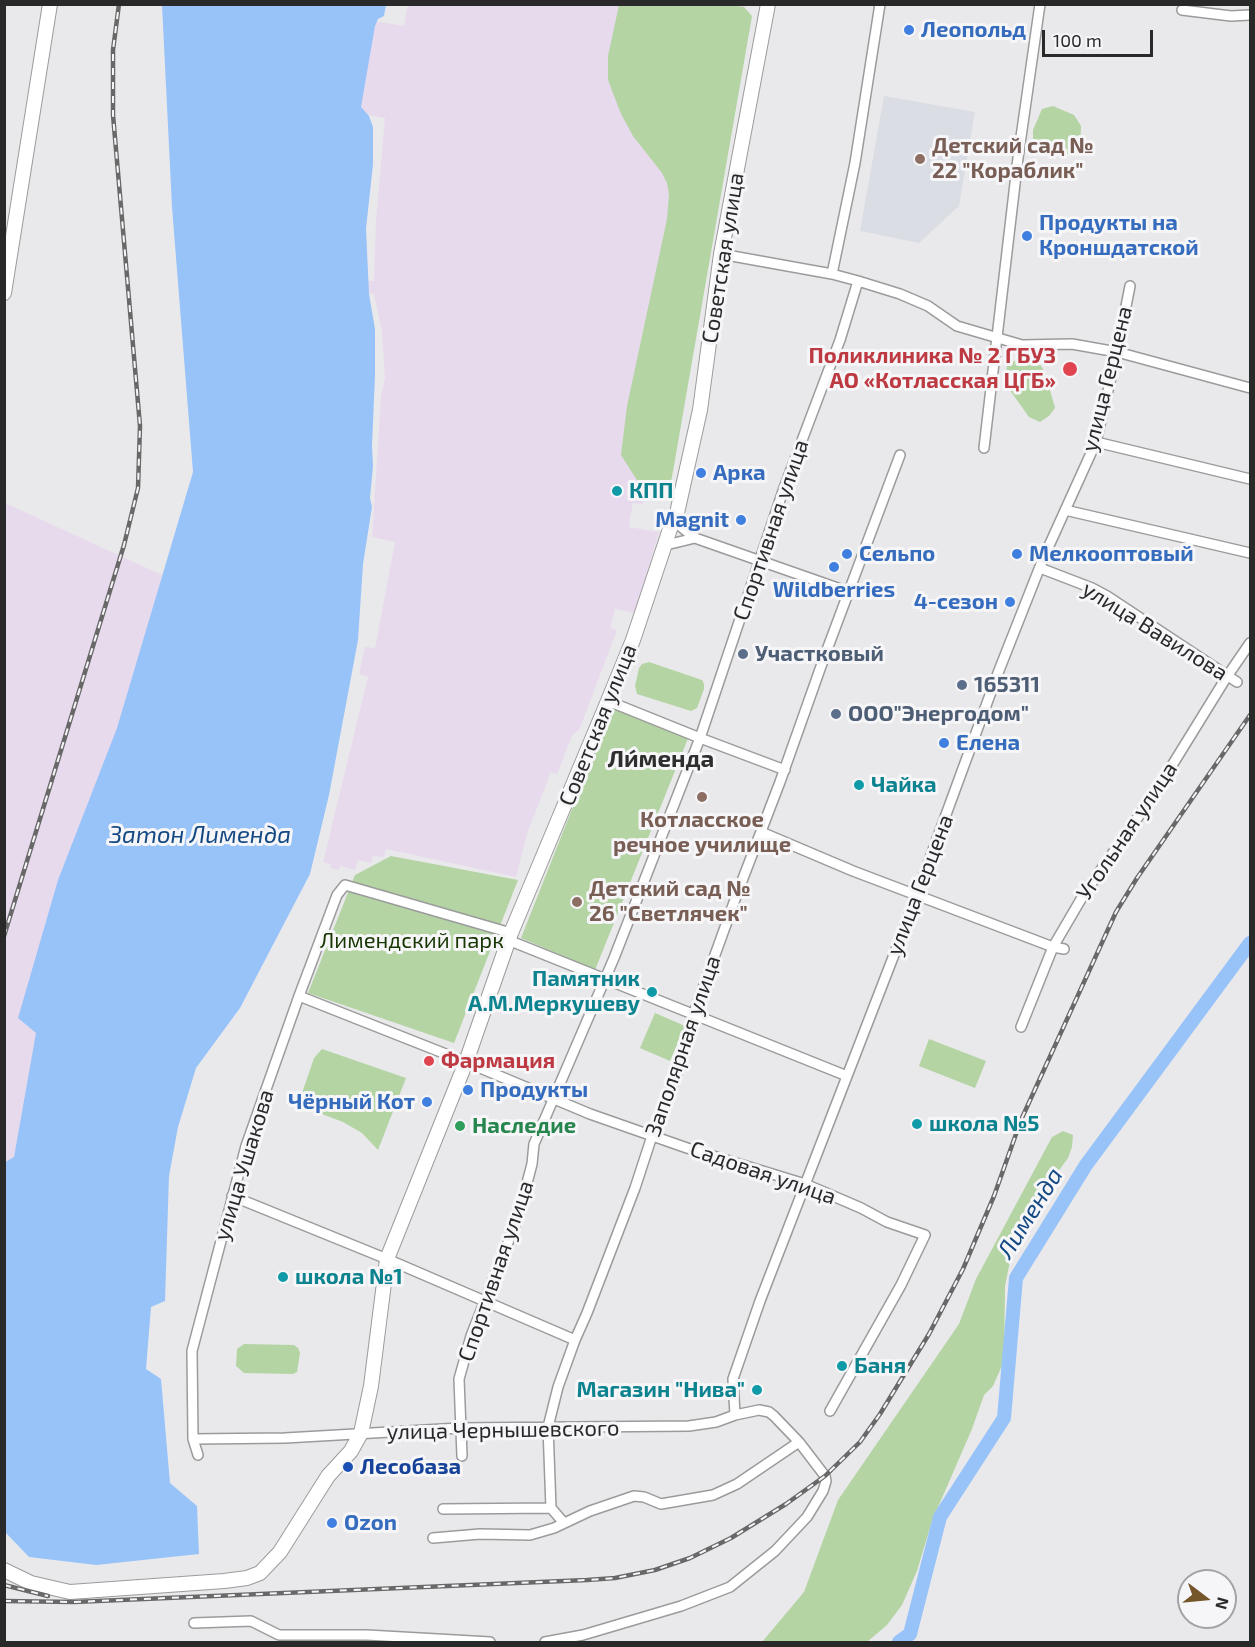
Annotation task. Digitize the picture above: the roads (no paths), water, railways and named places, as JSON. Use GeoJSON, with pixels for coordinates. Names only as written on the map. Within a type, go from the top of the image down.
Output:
{"type":"FeatureCollection","features":[{"type":"Feature","properties":{"kind":"main road"},"geometry":{"type":"LineString","coordinates":[[4,293],[50,4]]}},
{"type":"Feature","properties":{"kind":"main road","name":"Советская улица"},"geometry":{"type":"LineString","coordinates":[[4,1570],[32,1583],[70,1592],[231,1580],[260,1573],[280,1552],[328,1476],[351,1451],[361,1433],[371,1386],[387,1259],[466,1062],[509,937],[633,640],[671,526],[675,522],[700,410],[721,254],[768,4]]}},
{"type":"Feature","properties":{"kind":"street"},"geometry":{"type":"LineString","coordinates":[[832,274],[855,163],[880,4]]}},
{"type":"Feature","properties":{"kind":"street"},"geometry":{"type":"LineString","coordinates":[[984,448],[1018,158],[1040,4]]}},
{"type":"Feature","properties":{"kind":"street"},"geometry":{"type":"LineString","coordinates":[[1182,10],[1231,16],[1251,15]]}},
{"type":"Feature","properties":{"kind":"street"},"geometry":{"type":"LineString","coordinates":[[721,254],[832,274],[858,281],[900,294],[928,306],[957,326],[1022,345],[1072,344],[1117,352],[1251,388]]}},
{"type":"Feature","properties":{"kind":"street","name":"Спортивная улица"},"geometry":{"type":"LineString","coordinates":[[462,1456],[459,1379],[471,1336],[518,1216],[532,1164],[534,1144],[555,1100],[700,738],[784,488],[840,340],[858,281]]}},
{"type":"Feature","properties":{"kind":"street","name":"улица Герцена"},"geometry":{"type":"LineString","coordinates":[[735,1415],[733,1379],[760,1301],[1040,568],[1096,442],[1130,286]]}},
{"type":"Feature","properties":{"kind":"street"},"geometry":{"type":"LineString","coordinates":[[1096,442],[1251,479]]}},
{"type":"Feature","properties":{"kind":"street","name":"Заполярная улица"},"geometry":{"type":"LineString","coordinates":[[551,1508],[548,1427],[558,1387],[636,1188],[652,1136],[680,1066],[694,1013],[900,455]]}},
{"type":"Feature","properties":{"kind":"street"},"geometry":{"type":"LineString","coordinates":[[1065,510],[1251,553]]}},
{"type":"Feature","properties":{"kind":"street"},"geometry":{"type":"LineString","coordinates":[[675,522],[695,538],[849,592]]}},
{"type":"Feature","properties":{"kind":"street"},"geometry":{"type":"LineString","coordinates":[[666,545],[695,538]]}},
{"type":"Feature","properties":{"kind":"street","name":"улица Вавилова"},"geometry":{"type":"LineString","coordinates":[[1040,568],[1107,596],[1237,682]]}},
{"type":"Feature","properties":{"kind":"street","name":"Угольная улица"},"geometry":{"type":"LineString","coordinates":[[1021,1027],[1053,947],[1084,894],[1155,793],[1228,675],[1251,644]]}},
{"type":"Feature","properties":{"kind":"street"},"geometry":{"type":"LineString","coordinates":[[608,701],[785,770]]}},
{"type":"Feature","properties":{"kind":"street"},"geometry":{"type":"LineString","coordinates":[[761,832],[853,871],[1053,947],[1064,949]]}},
{"type":"Feature","properties":{"kind":"street","name":"улица Ушакова"},"geometry":{"type":"LineString","coordinates":[[198,1455],[193,1439],[192,1351],[246,1146],[334,902],[345,885],[509,937]]}},
{"type":"Feature","properties":{"kind":"street"},"geometry":{"type":"LineString","coordinates":[[509,937],[604,980],[694,1013],[847,1076]]}},
{"type":"Feature","properties":{"kind":"street","name":"Садовая улица"},"geometry":{"type":"LineString","coordinates":[[299,996],[555,1100],[652,1136],[805,1184],[887,1222],[925,1234],[901,1285],[830,1411]]}},
{"type":"Feature","properties":{"kind":"street"},"geometry":{"type":"LineString","coordinates":[[232,1196],[485,1300],[575,1340]]}},
{"type":"Feature","properties":{"kind":"street","name":"улица Чернышевского"},"geometry":{"type":"LineString","coordinates":[[193,1439],[285,1438],[460,1428],[689,1426],[716,1422],[754,1410],[770,1412],[799,1442]]}},
{"type":"Feature","properties":{"kind":"street"},"geometry":{"type":"LineString","coordinates":[[433,1538],[480,1534],[530,1535],[634,1496],[644,1497],[661,1504],[719,1493],[751,1476],[799,1442],[825,1476],[825,1485],[813,1508],[786,1540],[776,1551],[730,1587],[681,1606],[552,1642]]}},
{"type":"Feature","properties":{"kind":"street"},"geometry":{"type":"LineString","coordinates":[[443,1509],[551,1508],[564,1523]]}},
{"type":"Feature","properties":{"kind":"street"},"geometry":{"type":"LineString","coordinates":[[194,1623],[251,1621],[279,1639],[490,1642]]}},
{"type":"Feature","properties":{"kind":"water","name":"Затон Лименда"},"geometry":{"type":"Polygon","coordinates":[[[162,5],[386,5],[384,16],[378,19],[375,26],[361,107],[369,116],[373,127],[373,164],[366,229],[369,294],[375,329],[373,466],[370,498],[372,507],[363,564],[358,640],[329,795],[310,874],[240,1008],[196,1068],[178,1127],[169,1176],[165,1301],[151,1307],[146,1369],[161,1379],[170,1483],[197,1506],[199,1554],[96,1565],[29,1557],[5,1532],[4,1163],[14,1157],[36,1033],[18,1018],[58,880],[117,728],[193,472],[172,207],[162,5]]]}},
{"type":"Feature","properties":{"kind":"waterway","name":"Лименда"},"geometry":{"type":"LineString","coordinates":[[899,1642],[910,1634],[940,1517],[1004,1418],[1016,1278],[1086,1165],[1250,943]]}},
{"type":"Feature","properties":{"kind":"railway"},"geometry":{"type":"LineString","coordinates":[[4,936],[124,545],[138,488],[140,426],[113,115],[113,50],[119,4]]}},
{"type":"Feature","properties":{"kind":"railway"},"geometry":{"type":"LineString","coordinates":[[4,1601],[74,1602],[615,1578],[655,1570],[690,1558],[731,1538],[786,1504],[825,1476],[860,1442],[929,1334],[963,1269],[994,1196],[1021,1120],[1116,912],[1250,715]]}},
{"type":"Feature","properties":{"kind":"railway"},"geometry":{"type":"LineString","coordinates":[[4,1585],[48,1596]]}},
{"type":"Feature","properties":{"kind":"place","name":"Леопольд"},"geometry":{"type":"Point","coordinates":[909,30]}},
{"type":"Feature","properties":{"kind":"place","name":"Детский сад № 22 \"Кораблик\""},"geometry":{"type":"Point","coordinates":[920,159]}},
{"type":"Feature","properties":{"kind":"place","name":"Продукты на Кроншдатской"},"geometry":{"type":"Point","coordinates":[1027,236]}},
{"type":"Feature","properties":{"kind":"place","name":"Поликлиника № 2 ГБУЗ АО «Котласская ЦГБ»"},"geometry":{"type":"Point","coordinates":[1070,369]}},
{"type":"Feature","properties":{"kind":"place","name":"Арка"},"geometry":{"type":"Point","coordinates":[701,473]}},
{"type":"Feature","properties":{"kind":"place","name":"КПП"},"geometry":{"type":"Point","coordinates":[617,491]}},
{"type":"Feature","properties":{"kind":"place","name":"Magnit"},"geometry":{"type":"Point","coordinates":[741,520]}},
{"type":"Feature","properties":{"kind":"place","name":"Сельпо"},"geometry":{"type":"Point","coordinates":[847,554]}},
{"type":"Feature","properties":{"kind":"place","name":"Мелкооптовый"},"geometry":{"type":"Point","coordinates":[1017,554]}},
{"type":"Feature","properties":{"kind":"place","name":"Wildberries"},"geometry":{"type":"Point","coordinates":[834,567]}},
{"type":"Feature","properties":{"kind":"place","name":"4-сезон"},"geometry":{"type":"Point","coordinates":[1010,602]}},
{"type":"Feature","properties":{"kind":"place","name":"Участковый"},"geometry":{"type":"Point","coordinates":[743,654]}},
{"type":"Feature","properties":{"kind":"place","name":"165311"},"geometry":{"type":"Point","coordinates":[962,685]}},
{"type":"Feature","properties":{"kind":"place","name":"ООО\"Энергодом\""},"geometry":{"type":"Point","coordinates":[836,714]}},
{"type":"Feature","properties":{"kind":"place","name":"Елена"},"geometry":{"type":"Point","coordinates":[944,743]}},
{"type":"Feature","properties":{"kind":"place","name":"Чайка"},"geometry":{"type":"Point","coordinates":[859,785]}},
{"type":"Feature","properties":{"kind":"place","name":"Котласское речное училище"},"geometry":{"type":"Point","coordinates":[702,797]}},
{"type":"Feature","properties":{"kind":"place","name":"Детский сад № 26 \"Светлячек\""},"geometry":{"type":"Point","coordinates":[577,902]}},
{"type":"Feature","properties":{"kind":"place","name":"Памятник А.М.Меркушеву"},"geometry":{"type":"Point","coordinates":[652,992]}},
{"type":"Feature","properties":{"kind":"place","name":"Фармация"},"geometry":{"type":"Point","coordinates":[429,1061]}},
{"type":"Feature","properties":{"kind":"place","name":"Продукты"},"geometry":{"type":"Point","coordinates":[468,1090]}},
{"type":"Feature","properties":{"kind":"place","name":"Чёрный Кот"},"geometry":{"type":"Point","coordinates":[427,1102]}},
{"type":"Feature","properties":{"kind":"place","name":"школа №5"},"geometry":{"type":"Point","coordinates":[917,1124]}},
{"type":"Feature","properties":{"kind":"place","name":"Наследие"},"geometry":{"type":"Point","coordinates":[460,1126]}},
{"type":"Feature","properties":{"kind":"place","name":"школа №1"},"geometry":{"type":"Point","coordinates":[283,1277]}},
{"type":"Feature","properties":{"kind":"place","name":"Баня"},"geometry":{"type":"Point","coordinates":[842,1366]}},
{"type":"Feature","properties":{"kind":"place","name":"Магазин \"Нива\""},"geometry":{"type":"Point","coordinates":[757,1390]}},
{"type":"Feature","properties":{"kind":"place","name":"Лесобаза"},"geometry":{"type":"Point","coordinates":[348,1467]}},
{"type":"Feature","properties":{"kind":"place","name":"Ozon"},"geometry":{"type":"Point","coordinates":[332,1523]}},
{"type":"Feature","properties":{"kind":"district","name":"Ли́менда"},"geometry":{"type":"Point","coordinates":[661,759]}},
{"type":"Feature","properties":{"kind":"park label","name":"Лимендский парк"},"geometry":{"type":"Point","coordinates":[412,941]}}]}
